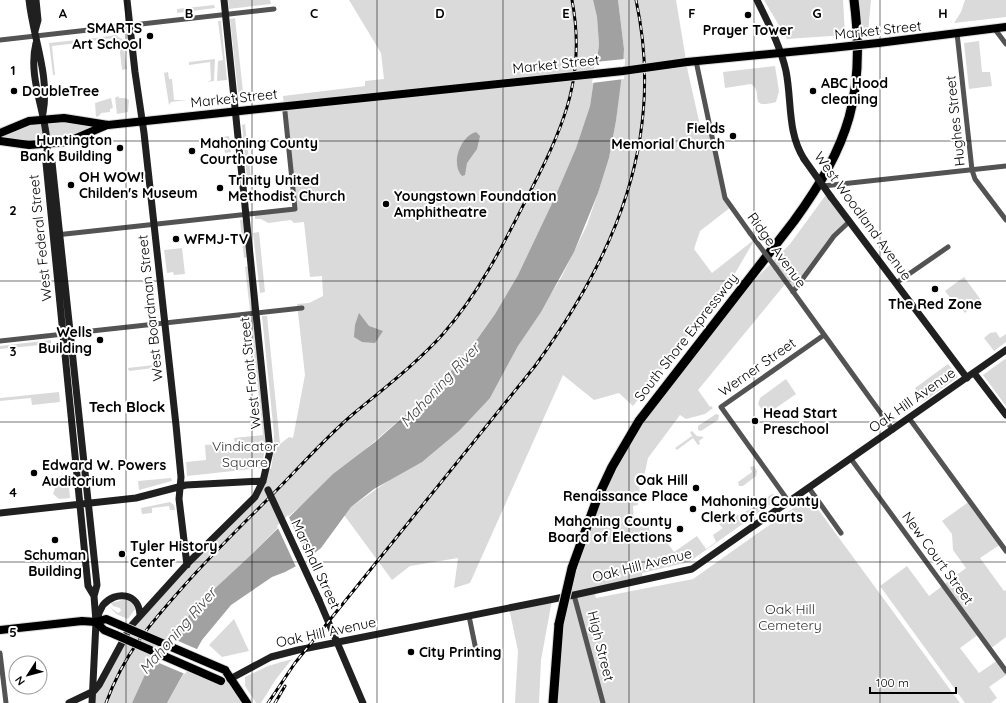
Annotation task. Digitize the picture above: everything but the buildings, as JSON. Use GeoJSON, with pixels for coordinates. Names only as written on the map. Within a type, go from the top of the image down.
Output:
{"type":"FeatureCollection","features":[{"type":"Feature","properties":{"kind":"highway","name":"South Shore Expressway"},"geometry":{"type":"LineString","coordinates":[[554,703],[559,624],[572,568],[597,499],[612,467],[639,422],[794,221],[809,200],[835,155],[850,118],[855,98],[858,69],[858,32],[854,0]]}},
{"type":"Feature","properties":{"kind":"main road","name":"Market Street"},"geometry":{"type":"LineString","coordinates":[[108,125],[686,62],[878,43],[1006,27]]}},
{"type":"Feature","properties":{"kind":"main road"},"geometry":{"type":"LineString","coordinates":[[0,133],[44,116],[108,125]]}},
{"type":"Feature","properties":{"kind":"main road"},"geometry":{"type":"LineString","coordinates":[[0,141],[29,145],[67,142],[108,125]]}},
{"type":"Feature","properties":{"kind":"main road"},"geometry":{"type":"LineString","coordinates":[[0,630],[82,621],[96,622],[106,619],[225,670],[248,703]]}},
{"type":"Feature","properties":{"kind":"main road"},"geometry":{"type":"LineString","coordinates":[[96,622],[104,630],[221,680],[230,679]]}},
{"type":"Feature","properties":{"kind":"street"},"geometry":{"type":"LineString","coordinates":[[29,0],[31,21],[36,37]]}},
{"type":"Feature","properties":{"kind":"street"},"geometry":{"type":"LineString","coordinates":[[36,0],[38,20],[36,37]]}},
{"type":"Feature","properties":{"kind":"street","name":"West Boardman Street"},"geometry":{"type":"LineString","coordinates":[[127,0],[165,324],[181,486],[180,499],[187,565]]}},
{"type":"Feature","properties":{"kind":"street","name":"West Front Street"},"geometry":{"type":"LineString","coordinates":[[94,691],[99,685],[131,626],[140,615],[254,497],[263,480],[271,443],[224,0]]}},
{"type":"Feature","properties":{"kind":"street","name":"West Woodland Avenue"},"geometry":{"type":"LineString","coordinates":[[756,0],[781,53],[786,72],[790,112],[796,143],[804,159],[967,378]]}},
{"type":"Feature","properties":{"kind":"street"},"geometry":{"type":"LineString","coordinates":[[0,40],[274,9]]}},
{"type":"Feature","properties":{"kind":"street"},"geometry":{"type":"LineString","coordinates":[[994,28],[1006,44]]}},
{"type":"Feature","properties":{"kind":"street","name":"Hughes Street"},"geometry":{"type":"LineString","coordinates":[[957,33],[972,170],[975,179],[1006,220]]}},
{"type":"Feature","properties":{"kind":"street","name":"West Federal Street"},"geometry":{"type":"LineString","coordinates":[[36,37],[34,53],[39,102],[44,116],[48,153],[46,163],[71,333],[97,585],[94,596],[96,622],[94,691],[92,703]]}},
{"type":"Feature","properties":{"kind":"street","name":"Ridge Avenue"},"geometry":{"type":"LineString","coordinates":[[696,61],[725,198],[893,430]]}},
{"type":"Feature","properties":{"kind":"street"},"geometry":{"type":"LineString","coordinates":[[57,235],[295,209],[285,112]]}},
{"type":"Feature","properties":{"kind":"street"},"geometry":{"type":"LineString","coordinates":[[823,186],[1006,166]]}},
{"type":"Feature","properties":{"kind":"street"},"geometry":{"type":"LineString","coordinates":[[793,292],[834,236],[850,221]]}},
{"type":"Feature","properties":{"kind":"street","name":"West Federal Street"},"geometry":{"type":"LineString","coordinates":[[57,235],[62,334],[88,586],[94,596]]}},
{"type":"Feature","properties":{"kind":"street"},"geometry":{"type":"LineString","coordinates":[[896,283],[948,247]]}},
{"type":"Feature","properties":{"kind":"street"},"geometry":{"type":"LineString","coordinates":[[0,341],[302,308]]}},
{"type":"Feature","properties":{"kind":"street","name":"Werner Street"},"geometry":{"type":"LineString","coordinates":[[789,502],[721,407],[824,335]]}},
{"type":"Feature","properties":{"kind":"street","name":"Oak Hill Avenue"},"geometry":{"type":"LineString","coordinates":[[230,679],[271,657],[337,642],[574,595],[692,569],[1006,350]]}},
{"type":"Feature","properties":{"kind":"street"},"geometry":{"type":"LineString","coordinates":[[974,372],[1006,415]]}},
{"type":"Feature","properties":{"kind":"street"},"geometry":{"type":"LineString","coordinates":[[909,418],[1006,551]]}},
{"type":"Feature","properties":{"kind":"street","name":"New Court Street"},"geometry":{"type":"LineString","coordinates":[[851,459],[1006,671]]}},
{"type":"Feature","properties":{"kind":"street"},"geometry":{"type":"LineString","coordinates":[[0,513],[136,498],[181,486],[263,480]]}},
{"type":"Feature","properties":{"kind":"street","name":"Marshall Street"},"geometry":{"type":"LineString","coordinates":[[263,480],[319,600],[363,703]]}},
{"type":"Feature","properties":{"kind":"street"},"geometry":{"type":"LineString","coordinates":[[809,488],[841,533]]}},
{"type":"Feature","properties":{"kind":"street","name":"High Street"},"geometry":{"type":"LineString","coordinates":[[574,595],[603,703]]}},
{"type":"Feature","properties":{"kind":"street"},"geometry":{"type":"LineString","coordinates":[[96,622],[104,605],[114,598],[119,597],[130,596],[134,598],[140,608],[140,615]]}},
{"type":"Feature","properties":{"kind":"street"},"geometry":{"type":"LineString","coordinates":[[469,616],[477,655]]}},
{"type":"Feature","properties":{"kind":"street"},"geometry":{"type":"LineString","coordinates":[[0,653],[6,703]]}},
{"type":"Feature","properties":{"kind":"street"},"geometry":{"type":"LineString","coordinates":[[69,703],[94,691]]}},
{"type":"Feature","properties":{"kind":"green space"},"geometry":{"type":"Polygon","coordinates":[[[228,0],[270,0],[271,4],[229,9],[228,0]]]}},
{"type":"Feature","properties":{"kind":"green space"},"geometry":{"type":"Polygon","coordinates":[[[349,0],[593,0],[597,17],[599,45],[590,106],[576,148],[555,197],[518,275],[495,314],[471,348],[438,386],[289,516],[253,553],[197,605],[147,670],[132,703],[92,703],[94,691],[131,626],[255,497],[266,468],[271,469],[274,449],[274,434],[262,316],[267,316],[280,444],[289,437],[293,438],[305,375],[297,304],[309,303],[323,296],[322,276],[310,277],[304,222],[294,223],[291,220],[268,223],[261,219],[255,219],[255,214],[295,209],[283,96],[365,86],[365,81],[384,79],[381,53],[349,0]]]}},
{"type":"Feature","properties":{"kind":"green space"},"geometry":{"type":"Polygon","coordinates":[[[618,0],[676,0],[688,72],[701,130],[710,128],[725,198],[731,207],[700,231],[694,249],[712,273],[755,239],[730,282],[633,406],[619,393],[594,400],[563,375],[470,583],[454,588],[458,558],[410,566],[392,580],[344,515],[351,507],[388,481],[490,398],[518,346],[561,278],[587,225],[609,158],[616,121],[624,49],[618,0]]]}},
{"type":"Feature","properties":{"kind":"green space"},"geometry":{"type":"Polygon","coordinates":[[[764,0],[843,0],[845,35],[787,39],[764,0]]]}},
{"type":"Feature","properties":{"kind":"green space"},"geometry":{"type":"Polygon","coordinates":[[[854,0],[871,0],[868,33],[858,34],[854,0]]]}},
{"type":"Feature","properties":{"kind":"green space"},"geometry":{"type":"Polygon","coordinates":[[[965,0],[1006,0],[1006,17],[954,23],[961,12],[965,0]]]}},
{"type":"Feature","properties":{"kind":"green space"},"geometry":{"type":"Polygon","coordinates":[[[214,5],[215,8],[177,13],[177,9],[214,5]]]}},
{"type":"Feature","properties":{"kind":"green space"},"geometry":{"type":"Polygon","coordinates":[[[235,18],[244,101],[239,101],[230,19],[235,18]]]}},
{"type":"Feature","properties":{"kind":"green space"},"geometry":{"type":"Polygon","coordinates":[[[218,21],[221,21],[227,80],[217,81],[218,61],[223,60],[218,21]]]}},
{"type":"Feature","properties":{"kind":"green space"},"geometry":{"type":"Polygon","coordinates":[[[116,35],[123,40],[127,69],[122,70],[119,43],[116,43],[115,38],[82,42],[82,40],[116,35]]]}},
{"type":"Feature","properties":{"kind":"green space"},"geometry":{"type":"Polygon","coordinates":[[[77,40],[78,43],[52,46],[55,75],[53,75],[49,43],[77,40]]]}},
{"type":"Feature","properties":{"kind":"green space"},"geometry":{"type":"Polygon","coordinates":[[[979,41],[982,72],[990,72],[992,86],[969,89],[964,43],[979,41]]]}},
{"type":"Feature","properties":{"kind":"green space"},"geometry":{"type":"Polygon","coordinates":[[[215,59],[214,81],[208,82],[211,80],[210,62],[189,65],[189,62],[215,59]]]}},
{"type":"Feature","properties":{"kind":"green space"},"geometry":{"type":"Polygon","coordinates":[[[775,66],[779,91],[776,102],[761,104],[755,88],[751,84],[725,88],[723,72],[775,66]]]}},
{"type":"Feature","properties":{"kind":"green space"},"geometry":{"type":"Polygon","coordinates":[[[168,72],[169,79],[172,79],[174,100],[187,100],[171,102],[169,105],[164,73],[168,72]]]}},
{"type":"Feature","properties":{"kind":"green space"},"geometry":{"type":"Polygon","coordinates":[[[118,96],[119,98],[129,100],[128,112],[117,114],[115,98],[118,96]]]}},
{"type":"Feature","properties":{"kind":"green space"},"geometry":{"type":"Polygon","coordinates":[[[111,98],[113,108],[110,109],[110,112],[101,113],[96,117],[95,103],[111,98]]]}},
{"type":"Feature","properties":{"kind":"green space"},"geometry":{"type":"Polygon","coordinates":[[[64,118],[108,125],[67,142],[0,141],[0,133],[29,121],[64,118]]]}},
{"type":"Feature","properties":{"kind":"green space"},"geometry":{"type":"Polygon","coordinates":[[[245,124],[251,178],[247,178],[242,125],[245,124]]]}},
{"type":"Feature","properties":{"kind":"green space"},"geometry":{"type":"Polygon","coordinates":[[[229,136],[231,152],[225,153],[222,137],[229,136]]]}},
{"type":"Feature","properties":{"kind":"green space","name":"Oak Hill Cemetery"},"geometry":{"type":"Polygon","coordinates":[[[828,192],[850,221],[843,227],[793,292],[786,283],[698,390],[710,407],[711,406],[713,408],[705,414],[686,419],[680,415],[648,458],[643,481],[639,481],[640,500],[638,501],[638,505],[633,506],[634,521],[648,520],[650,533],[657,542],[662,544],[666,541],[674,552],[697,536],[706,549],[716,542],[713,535],[723,528],[717,522],[721,519],[718,516],[722,511],[727,515],[733,516],[747,511],[772,494],[777,495],[779,498],[689,562],[642,573],[643,580],[594,590],[596,598],[693,579],[809,497],[960,703],[553,703],[554,672],[572,568],[627,440],[728,307],[790,244],[828,192]]]}},
{"type":"Feature","properties":{"kind":"green space"},"geometry":{"type":"Polygon","coordinates":[[[240,220],[244,220],[248,257],[244,258],[240,220]]]}},
{"type":"Feature","properties":{"kind":"green space"},"geometry":{"type":"Polygon","coordinates":[[[259,232],[265,292],[260,293],[253,233],[259,232]]]}},
{"type":"Feature","properties":{"kind":"green space"},"geometry":{"type":"Polygon","coordinates":[[[182,248],[185,274],[174,275],[173,272],[167,273],[164,250],[182,248]]]}},
{"type":"Feature","properties":{"kind":"green space"},"geometry":{"type":"Polygon","coordinates":[[[249,266],[254,310],[250,311],[245,267],[249,266]]]}},
{"type":"Feature","properties":{"kind":"green space"},"geometry":{"type":"Polygon","coordinates":[[[964,277],[981,300],[965,313],[959,306],[957,307],[945,291],[964,277]]]}},
{"type":"Feature","properties":{"kind":"green space","name":"Vindicator Square"},"geometry":{"type":"Polygon","coordinates":[[[250,317],[254,317],[263,397],[266,445],[261,468],[187,476],[186,462],[206,460],[205,445],[235,443],[234,438],[263,435],[250,317]]]}},
{"type":"Feature","properties":{"kind":"green space"},"geometry":{"type":"Polygon","coordinates":[[[996,332],[1000,338],[1006,334],[1006,342],[994,351],[984,338],[990,333],[996,332]]]}},
{"type":"Feature","properties":{"kind":"green space"},"geometry":{"type":"Polygon","coordinates":[[[51,340],[51,344],[0,349],[0,346],[51,340]]]}},
{"type":"Feature","properties":{"kind":"green space"},"geometry":{"type":"Polygon","coordinates":[[[1005,359],[1006,360],[1006,406],[983,375],[1005,359]]]}},
{"type":"Feature","properties":{"kind":"green space"},"geometry":{"type":"Polygon","coordinates":[[[162,364],[162,367],[129,371],[128,368],[162,364]]]}},
{"type":"Feature","properties":{"kind":"green space"},"geometry":{"type":"Polygon","coordinates":[[[948,364],[958,377],[924,401],[915,388],[948,364]]]}},
{"type":"Feature","properties":{"kind":"green space"},"geometry":{"type":"Polygon","coordinates":[[[786,379],[796,394],[766,415],[758,404],[760,398],[786,379]]]}},
{"type":"Feature","properties":{"kind":"green space"},"geometry":{"type":"Polygon","coordinates":[[[59,392],[60,402],[32,405],[31,398],[0,401],[0,398],[59,392]]]}},
{"type":"Feature","properties":{"kind":"green space"},"geometry":{"type":"Polygon","coordinates":[[[716,414],[719,415],[718,420],[701,431],[698,430],[698,426],[716,414]]]}},
{"type":"Feature","properties":{"kind":"green space"},"geometry":{"type":"Polygon","coordinates":[[[692,431],[697,436],[704,437],[699,441],[700,444],[698,445],[693,438],[677,450],[675,448],[692,436],[690,432],[692,431]]]}},
{"type":"Feature","properties":{"kind":"green space"},"geometry":{"type":"Polygon","coordinates":[[[754,466],[757,471],[756,476],[743,486],[739,486],[738,482],[752,472],[750,467],[754,466]]]}},
{"type":"Feature","properties":{"kind":"green space"},"geometry":{"type":"Polygon","coordinates":[[[68,475],[70,498],[59,499],[53,494],[59,476],[68,475]]]}},
{"type":"Feature","properties":{"kind":"green space"},"geometry":{"type":"Polygon","coordinates":[[[171,478],[172,481],[139,490],[138,481],[171,478]]]}},
{"type":"Feature","properties":{"kind":"green space"},"geometry":{"type":"Polygon","coordinates":[[[970,501],[1001,544],[980,558],[1004,591],[1006,590],[1006,637],[990,649],[979,634],[960,648],[979,673],[998,660],[1006,671],[1006,675],[989,687],[997,698],[991,703],[965,703],[880,586],[907,566],[929,596],[966,568],[953,550],[952,534],[942,521],[970,501]]]}},
{"type":"Feature","properties":{"kind":"green space"},"geometry":{"type":"Polygon","coordinates":[[[170,502],[174,505],[175,510],[170,510],[169,506],[152,508],[152,513],[142,514],[141,508],[170,502]]]}},
{"type":"Feature","properties":{"kind":"green space"},"geometry":{"type":"Polygon","coordinates":[[[126,599],[132,601],[135,609],[128,619],[116,614],[110,607],[118,613],[121,611],[120,608],[113,606],[111,603],[126,599]]]}},
{"type":"Feature","properties":{"kind":"green space"},"geometry":{"type":"Polygon","coordinates":[[[552,600],[541,660],[539,703],[515,703],[518,651],[509,608],[552,600]]]}},
{"type":"Feature","properties":{"kind":"green space"},"geometry":{"type":"Polygon","coordinates":[[[234,619],[249,651],[222,657],[209,645],[234,619]]]}},
{"type":"Feature","properties":{"kind":"green space"},"geometry":{"type":"Polygon","coordinates":[[[292,659],[276,679],[261,703],[256,703],[245,686],[245,677],[268,666],[292,659]]]}},
{"type":"Feature","properties":{"kind":"green space"},"geometry":{"type":"Polygon","coordinates":[[[188,666],[221,681],[230,679],[247,703],[167,703],[188,666]]]}},
{"type":"Feature","properties":{"kind":"water","name":"Mahoning River"},"geometry":{"type":"Polygon","coordinates":[[[593,0],[618,0],[624,49],[616,121],[609,158],[598,193],[574,252],[541,312],[518,346],[490,398],[459,431],[422,462],[374,489],[351,507],[321,548],[302,563],[272,577],[231,605],[202,640],[167,703],[132,703],[147,670],[197,605],[253,553],[333,474],[375,442],[438,386],[471,348],[495,314],[518,275],[555,197],[576,148],[590,106],[599,45],[597,17],[593,0]]]}},
{"type":"Feature","properties":{"kind":"water"},"geometry":{"type":"Polygon","coordinates":[[[476,132],[480,136],[477,149],[467,163],[465,175],[462,176],[457,164],[457,157],[462,144],[476,132]]]}},
{"type":"Feature","properties":{"kind":"water"},"geometry":{"type":"Polygon","coordinates":[[[359,313],[369,326],[383,331],[375,343],[362,342],[354,337],[355,325],[359,313]]]}},
{"type":"Feature","properties":{"kind":"pier"},"geometry":{"type":"Polygon","coordinates":[[[625,59],[624,79],[592,83],[595,62],[625,59]]]}},
{"type":"Feature","properties":{"kind":"pier"},"geometry":{"type":"Polygon","coordinates":[[[288,515],[309,560],[297,569],[277,526],[288,515]]]}},
{"type":"Feature","properties":{"kind":"pier"},"geometry":{"type":"Polygon","coordinates":[[[169,637],[199,650],[185,674],[152,660],[169,637]]]}},
{"type":"Feature","properties":{"kind":"railway"},"geometry":{"type":"LineString","coordinates":[[106,703],[129,655],[148,627],[159,614],[226,541],[331,434],[411,366],[433,345],[457,317],[481,282],[544,165],[563,120],[570,98],[576,51],[576,26],[572,0]]}},
{"type":"Feature","properties":{"kind":"railway"},"geometry":{"type":"LineString","coordinates":[[268,703],[295,663],[535,366],[564,324],[589,282],[610,239],[627,194],[638,148],[644,100],[644,51],[636,0]]}},
{"type":"Feature","properties":{"kind":"railway"},"geometry":{"type":"LineString","coordinates":[[275,703],[285,686]]}},
{"type":"Feature","properties":{"kind":"place","name":"Prayer Tower"},"geometry":{"type":"Point","coordinates":[748,15]}},
{"type":"Feature","properties":{"kind":"place","name":"SMARTS Art School"},"geometry":{"type":"Point","coordinates":[150,36]}},
{"type":"Feature","properties":{"kind":"place","name":"DoubleTree"},"geometry":{"type":"Point","coordinates":[14,91]}},
{"type":"Feature","properties":{"kind":"place","name":"ABC Hood cleaning"},"geometry":{"type":"Point","coordinates":[813,91]}},
{"type":"Feature","properties":{"kind":"place","name":"Fields Memorial Church"},"geometry":{"type":"Point","coordinates":[733,136]}},
{"type":"Feature","properties":{"kind":"place","name":"Huntington Bank Building"},"geometry":{"type":"Point","coordinates":[120,148]}},
{"type":"Feature","properties":{"kind":"place","name":"Mahoning County Courthouse"},"geometry":{"type":"Point","coordinates":[192,151]}},
{"type":"Feature","properties":{"kind":"place","name":"OH WOW! Childen's Museum"},"geometry":{"type":"Point","coordinates":[71,185]}},
{"type":"Feature","properties":{"kind":"place","name":"Trinity United Methodist Church"},"geometry":{"type":"Point","coordinates":[220,188]}},
{"type":"Feature","properties":{"kind":"place","name":"Youngstown Foundation Amphitheatre"},"geometry":{"type":"Point","coordinates":[386,204]}},
{"type":"Feature","properties":{"kind":"place","name":"WFMJ-TV"},"geometry":{"type":"Point","coordinates":[176,239]}},
{"type":"Feature","properties":{"kind":"place","name":"The Red Zone"},"geometry":{"type":"Point","coordinates":[935,289]}},
{"type":"Feature","properties":{"kind":"place","name":"Wells Building"},"geometry":{"type":"Point","coordinates":[100,340]}},
{"type":"Feature","properties":{"kind":"place","name":"Head Start Preschool"},"geometry":{"type":"Point","coordinates":[755,421]}},
{"type":"Feature","properties":{"kind":"place","name":"Edward W. Powers Auditorium"},"geometry":{"type":"Point","coordinates":[34,473]}},
{"type":"Feature","properties":{"kind":"place","name":"Oak Hill Renaissance Place"},"geometry":{"type":"Point","coordinates":[696,488]}},
{"type":"Feature","properties":{"kind":"place","name":"Mahoning County Clerk of Courts"},"geometry":{"type":"Point","coordinates":[693,509]}},
{"type":"Feature","properties":{"kind":"place","name":"Mahoning County Board of Elections"},"geometry":{"type":"Point","coordinates":[680,529]}},
{"type":"Feature","properties":{"kind":"place","name":"Schuman Building"},"geometry":{"type":"Point","coordinates":[55,540]}},
{"type":"Feature","properties":{"kind":"place","name":"Tyler History Center"},"geometry":{"type":"Point","coordinates":[122,554]}},
{"type":"Feature","properties":{"kind":"place","name":"City Printing"},"geometry":{"type":"Point","coordinates":[411,652]}},
{"type":"Feature","properties":{"kind":"district","name":"Tech Block"},"geometry":{"type":"Point","coordinates":[127,407]}}]}
